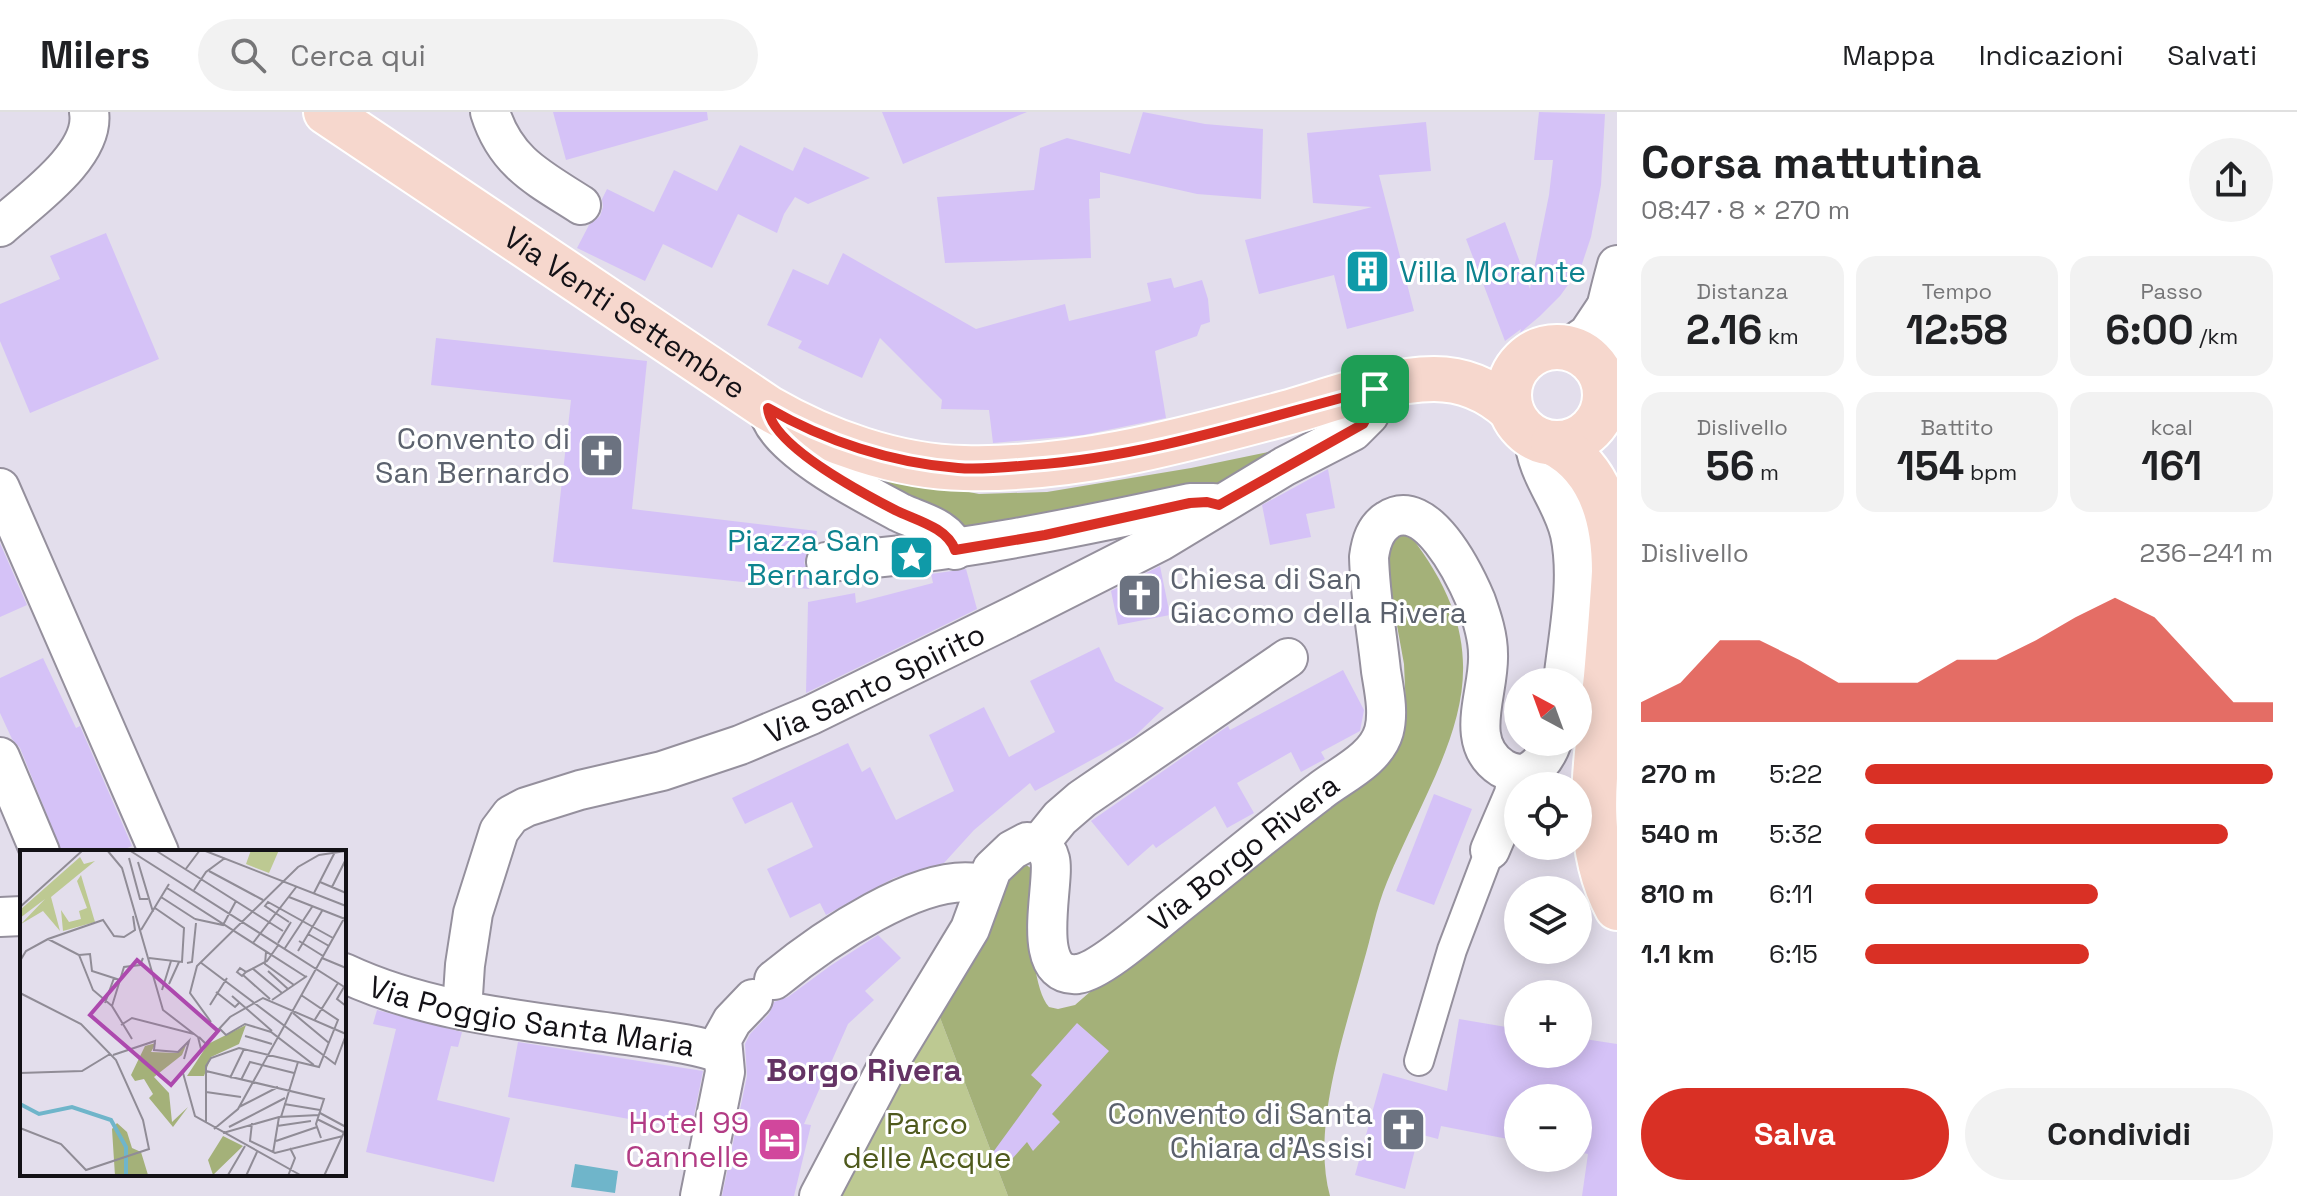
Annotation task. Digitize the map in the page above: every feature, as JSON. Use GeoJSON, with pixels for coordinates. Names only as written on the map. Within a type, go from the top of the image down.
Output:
{"type":"FeatureCollection","features":[{"type":"Feature","properties":{"kind":"main road","name":"Via Venti Settembre"},"geometry":{"type":"LineString","coordinates":[[326,112],[768,408],[815,431],[878,453],[929,465],[993,468],[1111,456],[1375,389],[1421,380],[1464,382],[1489,378],[1519,365]]}},
{"type":"Feature","properties":{"kind":"main road"},"geometry":{"type":"LineString","coordinates":[[1547,348],[1584,360],[1604,383],[1604,404],[1595,423],[1580,437],[1570,441],[1533,430],[1509,386],[1519,365],[1536,351],[1547,348]]}},
{"type":"Feature","properties":{"kind":"main road","name":"Via Venti Settembre"},"geometry":{"type":"LineString","coordinates":[[1464,382],[1490,394],[1578,462],[1599,490]]}},
{"type":"Feature","properties":{"kind":"main road","name":"Via Venti Settembre"},"geometry":{"type":"LineString","coordinates":[[1595,423],[1591,460],[1610,521],[1614,572],[1595,779],[1595,820],[1602,867],[1617,908]]}},
{"type":"Feature","properties":{"kind":"street"},"geometry":{"type":"LineString","coordinates":[[0,227],[75,156],[89,131],[89,112]]}},
{"type":"Feature","properties":{"kind":"street"},"geometry":{"type":"LineString","coordinates":[[490,112],[499,137],[519,163],[581,205]]}},
{"type":"Feature","properties":{"kind":"street"},"geometry":{"type":"LineString","coordinates":[[1584,360],[1599,347],[1604,310],[1617,265]]}},
{"type":"Feature","properties":{"kind":"street","name":"Via Santo Spirito"},"geometry":{"type":"LineString","coordinates":[[462,1010],[473,913],[499,831],[511,815],[526,807],[580,790],[662,771],[717,754],[811,715],[1161,541],[1363,424],[1375,402],[1375,389]]}},
{"type":"Feature","properties":{"kind":"street"},"geometry":{"type":"LineString","coordinates":[[768,408],[777,430],[805,456],[880,502],[944,533],[955,550]]}},
{"type":"Feature","properties":{"kind":"street"},"geometry":{"type":"LineString","coordinates":[[1533,430],[1537,463],[1562,508],[1572,548],[1571,607],[1564,668]]}},
{"type":"Feature","properties":{"kind":"street"},"geometry":{"type":"LineString","coordinates":[[1,494],[158,850]]}},
{"type":"Feature","properties":{"kind":"street"},"geometry":{"type":"LineString","coordinates":[[826,562],[885,559],[955,550],[1045,535],[1190,503],[1219,505]]}},
{"type":"Feature","properties":{"kind":"street","name":"Via Borgo Rivera"},"geometry":{"type":"LineString","coordinates":[[1039,844],[1050,859],[1046,917],[1050,953],[1061,970],[1081,974],[1135,939],[1298,807],[1364,759],[1379,742],[1385,723],[1370,574],[1371,545],[1379,527],[1401,514],[1418,517],[1434,531],[1475,600],[1488,652],[1489,672],[1479,735],[1483,748],[1493,760],[1512,772]]}},
{"type":"Feature","properties":{"kind":"street"},"geometry":{"type":"LineString","coordinates":[[819,1196],[890,1061],[963,942],[997,863],[1027,842],[1039,844],[1060,818],[1082,799],[1288,658]]}},
{"type":"Feature","properties":{"kind":"street"},"geometry":{"type":"LineString","coordinates":[[1522,772],[1536,767],[1543,756]]}},
{"type":"Feature","properties":{"kind":"street"},"geometry":{"type":"LineString","coordinates":[[0,757],[39,850]]}},
{"type":"Feature","properties":{"kind":"street"},"geometry":{"type":"LineString","coordinates":[[1419,1061],[1452,950],[1504,817]]}},
{"type":"Feature","properties":{"kind":"street"},"geometry":{"type":"LineString","coordinates":[[700,1196],[725,1072],[722,1039],[728,1026],[763,990],[844,929],[920,892],[955,882],[985,885]]}},
{"type":"Feature","properties":{"kind":"street"},"geometry":{"type":"LineString","coordinates":[[0,917],[20,916]]}},
{"type":"Feature","properties":{"kind":"street","name":"Via Poggio Santa Maria"},"geometry":{"type":"LineString","coordinates":[[346,974],[378,987],[462,1010],[723,1054]]}},
{"type":"Feature","properties":{"kind":"green space"},"geometry":{"type":"Polygon","coordinates":[[[1278,450],[1241,491],[1071,517],[950,529],[859,470],[979,494],[1047,492],[1278,450]]]}},
{"type":"Feature","properties":{"kind":"green space"},"geometry":{"type":"Polygon","coordinates":[[[1409,534],[1441,582],[1458,627],[1463,669],[1458,709],[1446,749],[1383,892],[1340,1049],[1327,1110],[1325,1169],[1330,1196],[1008,1196],[939,1015],[1010,873],[1025,864],[1032,869],[1032,941],[1042,996],[1049,1007],[1058,1009],[1075,1005],[1162,929],[1334,800],[1368,781],[1391,760],[1399,745],[1406,710],[1404,664],[1386,565],[1391,535],[1409,534]]]}},
{"type":"Feature","properties":{"kind":"green space","name":"Parco delle Acque"},"geometry":{"type":"Polygon","coordinates":[[[939,1015],[1008,1196],[835,1196],[852,1160],[939,1015]]]}},
{"type":"Feature","properties":{"kind":"water"},"geometry":{"type":"Polygon","coordinates":[[[575,1164],[618,1171],[615,1193],[571,1187],[575,1164]]]}},
{"type":"Feature","properties":{"kind":"building"},"geometry":{"type":"Polygon","coordinates":[[[553,112],[707,112],[708,120],[566,160],[553,112]]]}},
{"type":"Feature","properties":{"kind":"building"},"geometry":{"type":"Polygon","coordinates":[[[882,112],[1027,112],[903,164],[882,112]]]}},
{"type":"Feature","properties":{"kind":"building"},"geometry":{"type":"Polygon","coordinates":[[[1143,112],[1205,124],[1263,129],[1261,199],[1197,194],[1100,172],[1100,198],[1089,199],[1091,258],[945,263],[937,197],[1034,190],[1040,148],[1067,138],[1130,154],[1143,112]]]}},
{"type":"Feature","properties":{"kind":"building"},"geometry":{"type":"Polygon","coordinates":[[[1539,112],[1605,114],[1601,185],[1591,237],[1581,267],[1560,296],[1540,316],[1505,341],[1466,239],[1505,222],[1530,289],[1553,160],[1534,160],[1539,112]]]}},
{"type":"Feature","properties":{"kind":"building"},"geometry":{"type":"Polygon","coordinates":[[[1426,122],[1431,171],[1379,175],[1414,311],[1347,329],[1334,275],[1259,294],[1245,240],[1372,207],[1313,203],[1307,133],[1426,122]]]}},
{"type":"Feature","properties":{"kind":"building"},"geometry":{"type":"Polygon","coordinates":[[[740,145],[793,171],[804,147],[870,178],[808,204],[795,197],[777,233],[738,214],[712,268],[663,244],[645,281],[577,248],[589,225],[600,216],[607,189],[654,212],[674,170],[717,191],[740,145]]]}},
{"type":"Feature","properties":{"kind":"building"},"geometry":{"type":"Polygon","coordinates":[[[106,233],[159,359],[30,413],[0,341],[0,304],[60,279],[50,256],[106,233]]]}},
{"type":"Feature","properties":{"kind":"building"},"geometry":{"type":"Polygon","coordinates":[[[843,253],[976,329],[1065,304],[1069,321],[1151,301],[1147,283],[1171,278],[1174,288],[1202,280],[1210,322],[1201,325],[1197,336],[1155,351],[1166,418],[1083,435],[993,443],[989,410],[941,409],[942,400],[880,338],[862,378],[798,348],[802,341],[767,325],[793,269],[828,285],[843,253]]]}},
{"type":"Feature","properties":{"kind":"building","name":"Convento di San Bernardo"},"geometry":{"type":"Polygon","coordinates":[[[436,338],[647,361],[632,509],[817,531],[815,543],[807,552],[804,563],[811,577],[809,589],[553,562],[571,400],[431,385],[436,338]]]}},
{"type":"Feature","properties":{"kind":"building"},"geometry":{"type":"Polygon","coordinates":[[[1328,469],[1335,508],[1306,514],[1311,537],[1270,545],[1262,505],[1328,469]]]}},
{"type":"Feature","properties":{"kind":"building"},"geometry":{"type":"Polygon","coordinates":[[[0,543],[27,605],[0,617],[0,543]]]}},
{"type":"Feature","properties":{"kind":"building","name":"Chiesa di San Giacomo della Rivera"},"geometry":{"type":"Polygon","coordinates":[[[1160,566],[1170,615],[1118,625],[1111,591],[1160,566]]]}},
{"type":"Feature","properties":{"kind":"building"},"geometry":{"type":"Polygon","coordinates":[[[966,569],[977,609],[806,693],[808,602],[855,593],[856,603],[933,583],[931,574],[966,569]]]}},
{"type":"Feature","properties":{"kind":"building"},"geometry":{"type":"Polygon","coordinates":[[[1099,647],[1115,681],[1164,708],[1135,736],[1035,791],[1030,783],[974,830],[944,863],[894,878],[826,915],[820,903],[790,918],[767,869],[813,847],[792,802],[745,824],[732,798],[848,743],[862,772],[870,767],[896,820],[954,791],[929,735],[984,707],[1009,757],[1055,732],[1030,681],[1099,647]]]}},
{"type":"Feature","properties":{"kind":"building"},"geometry":{"type":"Polygon","coordinates":[[[43,658],[76,728],[80,726],[132,846],[123,850],[61,850],[20,748],[12,739],[0,713],[0,678],[43,658]]]}},
{"type":"Feature","properties":{"kind":"building"},"geometry":{"type":"Polygon","coordinates":[[[1343,670],[1364,710],[1360,731],[1321,752],[1325,759],[1301,772],[1291,752],[1237,783],[1254,813],[1227,828],[1215,806],[1156,848],[1153,844],[1128,866],[1091,821],[1228,726],[1230,730],[1343,670]]]}},
{"type":"Feature","properties":{"kind":"building"},"geometry":{"type":"Polygon","coordinates":[[[1434,794],[1472,809],[1434,905],[1396,891],[1434,794]]]}},
{"type":"Feature","properties":{"kind":"building"},"geometry":{"type":"Polygon","coordinates":[[[878,935],[901,958],[865,991],[874,1000],[848,1024],[804,1124],[811,1125],[794,1196],[722,1196],[747,1076],[745,1044],[750,1034],[769,1014],[774,1002],[788,997],[878,935]]]}},
{"type":"Feature","properties":{"kind":"building"},"geometry":{"type":"Polygon","coordinates":[[[377,1010],[462,1032],[458,1047],[451,1046],[437,1100],[510,1118],[494,1182],[366,1152],[396,1029],[373,1024],[377,1010]]]}},
{"type":"Feature","properties":{"kind":"building"},"geometry":{"type":"Polygon","coordinates":[[[1459,1019],[1504,1027],[1504,1068],[1592,1068],[1592,1040],[1617,1044],[1617,1196],[1582,1196],[1585,1172],[1592,1172],[1592,1084],[1504,1084],[1504,1138],[1441,1126],[1438,1139],[1419,1134],[1405,1189],[1355,1175],[1383,1073],[1447,1091],[1459,1019]]]}},
{"type":"Feature","properties":{"kind":"building"},"geometry":{"type":"Polygon","coordinates":[[[1077,1023],[1109,1051],[1052,1114],[1060,1122],[1033,1151],[1027,1142],[1005,1167],[991,1155],[1042,1085],[1031,1075],[1077,1023]]]}},
{"type":"Feature","properties":{"kind":"building"},"geometry":{"type":"Polygon","coordinates":[[[518,1042],[703,1071],[693,1121],[662,1125],[508,1097],[518,1042]]]}},
{"type":"Feature","properties":{"kind":"place","name":"Villa Morante"},"geometry":{"type":"Point","coordinates":[1368,271]}},
{"type":"Feature","properties":{"kind":"place","name":"Convento di San Bernardo"},"geometry":{"type":"Point","coordinates":[601,455]}},
{"type":"Feature","properties":{"kind":"place","name":"Piazza San Bernardo"},"geometry":{"type":"Point","coordinates":[911,557]}},
{"type":"Feature","properties":{"kind":"place","name":"Chiesa di San Giacomo della Rivera"},"geometry":{"type":"Point","coordinates":[1139,595]}},
{"type":"Feature","properties":{"kind":"place","name":"Convento di Santa Chiara d'Assisi"},"geometry":{"type":"Point","coordinates":[1404,1130]}},
{"type":"Feature","properties":{"kind":"place","name":"Hotel 99 Cannelle"},"geometry":{"type":"Point","coordinates":[780,1139]}},
{"type":"Feature","properties":{"kind":"district","name":"Borgo Rivera"},"geometry":{"type":"Point","coordinates":[864,1070]}},
{"type":"Feature","properties":{"kind":"route"},"geometry":{"type":"LineString","coordinates":[[1375,389],[1375,402],[1363,424],[1219,505],[1190,503],[1045,535],[955,550],[944,533],[880,502],[805,456],[777,430],[768,412],[768,408],[838,440],[907,461],[960,468],[993,468],[1111,456],[1375,389]]}}]}
